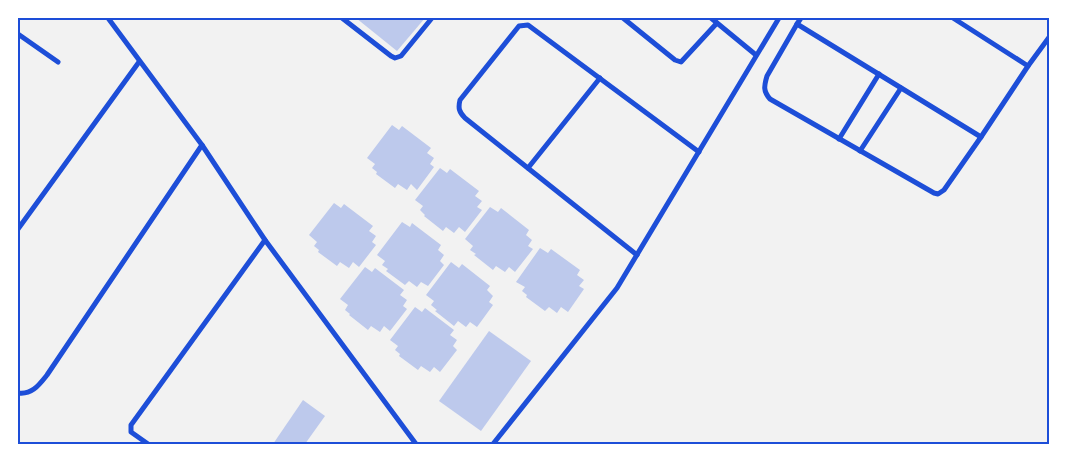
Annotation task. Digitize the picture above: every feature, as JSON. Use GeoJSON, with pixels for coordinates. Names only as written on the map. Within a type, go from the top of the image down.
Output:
{"type":"FeatureCollection","features":[{"type":"Feature","properties":{"kind":"street"},"geometry":{"type":"LineString","coordinates":[[108,18],[202,145],[265,240],[416,444]]}},
{"type":"Feature","properties":{"kind":"street"},"geometry":{"type":"LineString","coordinates":[[342,18],[396,58],[401,56],[432,18]]}},
{"type":"Feature","properties":{"kind":"street"},"geometry":{"type":"LineString","coordinates":[[623,18],[675,60],[681,62],[717,22]]}},
{"type":"Feature","properties":{"kind":"street"},"geometry":{"type":"LineString","coordinates":[[711,18],[756,55]]}},
{"type":"Feature","properties":{"kind":"street"},"geometry":{"type":"LineString","coordinates":[[493,444],[617,288],[778,18]]}},
{"type":"Feature","properties":{"kind":"street"},"geometry":{"type":"LineString","coordinates":[[801,18],[767,76],[764,84],[765,93],[770,99],[938,194],[944,190],[1050,36]]}},
{"type":"Feature","properties":{"kind":"street"},"geometry":{"type":"LineString","coordinates":[[953,18],[1028,66]]}},
{"type":"Feature","properties":{"kind":"street"},"geometry":{"type":"LineString","coordinates":[[797,24],[981,137]]}},
{"type":"Feature","properties":{"kind":"street"},"geometry":{"type":"LineString","coordinates":[[637,255],[465,118],[458,107],[460,100],[519,26],[528,25],[699,152]]}},
{"type":"Feature","properties":{"kind":"street"},"geometry":{"type":"LineString","coordinates":[[18,34],[58,62]]}},
{"type":"Feature","properties":{"kind":"street"},"geometry":{"type":"LineString","coordinates":[[18,229],[139,62]]}},
{"type":"Feature","properties":{"kind":"street"},"geometry":{"type":"LineString","coordinates":[[839,139],[879,74]]}},
{"type":"Feature","properties":{"kind":"street"},"geometry":{"type":"LineString","coordinates":[[528,168],[600,78]]}},
{"type":"Feature","properties":{"kind":"street"},"geometry":{"type":"LineString","coordinates":[[860,151],[901,88]]}},
{"type":"Feature","properties":{"kind":"street"},"geometry":{"type":"LineString","coordinates":[[18,393],[24,394],[32,391],[47,375],[202,145]]}},
{"type":"Feature","properties":{"kind":"street"},"geometry":{"type":"LineString","coordinates":[[148,444],[131,432],[131,425],[265,240]]}},
{"type":"Feature","properties":{"kind":"building"},"geometry":{"type":"Polygon","coordinates":[[[356,18],[425,18],[397,51],[356,18]]]}},
{"type":"Feature","properties":{"kind":"building"},"geometry":{"type":"Polygon","coordinates":[[[392,125],[399,130],[402,126],[431,148],[427,153],[434,158],[430,164],[434,167],[417,190],[411,184],[407,190],[398,184],[395,188],[376,174],[377,172],[372,168],[375,164],[367,158],[392,125]]]}},
{"type":"Feature","properties":{"kind":"building"},"geometry":{"type":"Polygon","coordinates":[[[440,168],[447,173],[450,169],[479,191],[475,196],[482,201],[477,207],[482,210],[465,232],[459,227],[454,233],[446,227],[443,231],[424,216],[420,210],[423,206],[415,200],[440,168]]]}},
{"type":"Feature","properties":{"kind":"building"},"geometry":{"type":"Polygon","coordinates":[[[334,203],[341,208],[344,204],[373,226],[369,231],[376,236],[372,242],[376,245],[359,267],[353,262],[349,268],[340,262],[337,266],[318,252],[319,250],[314,246],[317,242],[309,235],[334,203]]]}},
{"type":"Feature","properties":{"kind":"building"},"geometry":{"type":"Polygon","coordinates":[[[490,207],[498,212],[501,208],[529,230],[526,235],[532,240],[528,246],[533,249],[515,272],[509,267],[505,272],[496,266],[493,270],[474,255],[476,254],[470,250],[473,246],[465,239],[490,207]]]}},
{"type":"Feature","properties":{"kind":"building"},"geometry":{"type":"Polygon","coordinates":[[[402,222],[410,227],[412,223],[441,245],[438,250],[444,255],[440,261],[444,265],[428,286],[421,282],[417,287],[409,281],[405,285],[386,271],[388,269],[382,265],[385,261],[377,255],[402,222]]]}},
{"type":"Feature","properties":{"kind":"building"},"geometry":{"type":"Polygon","coordinates":[[[540,248],[548,253],[551,249],[580,270],[577,275],[584,280],[579,286],[584,289],[568,312],[561,307],[557,313],[549,307],[545,311],[526,297],[527,295],[522,291],[525,287],[516,282],[540,248]]]}},
{"type":"Feature","properties":{"kind":"building"},"geometry":{"type":"Polygon","coordinates":[[[451,262],[459,268],[462,264],[490,286],[487,290],[493,296],[489,302],[493,305],[477,327],[470,322],[466,327],[458,321],[454,326],[435,311],[437,310],[431,305],[434,301],[426,295],[451,262]]]}},
{"type":"Feature","properties":{"kind":"building"},"geometry":{"type":"Polygon","coordinates":[[[365,267],[372,272],[375,268],[404,290],[400,295],[407,300],[403,306],[407,309],[390,331],[384,326],[380,332],[371,326],[368,330],[349,315],[345,310],[348,305],[340,299],[365,267]]]}},
{"type":"Feature","properties":{"kind":"building"},"geometry":{"type":"Polygon","coordinates":[[[415,307],[422,312],[425,308],[454,330],[450,335],[457,340],[453,346],[457,350],[440,372],[434,367],[430,372],[421,366],[418,370],[399,356],[400,354],[395,350],[398,346],[390,340],[415,307]]]}},
{"type":"Feature","properties":{"kind":"building"},"geometry":{"type":"Polygon","coordinates":[[[489,331],[531,361],[481,431],[439,401],[489,331]]]}},
{"type":"Feature","properties":{"kind":"building"},"geometry":{"type":"Polygon","coordinates":[[[303,400],[325,416],[305,444],[273,444],[303,400]]]}}]}
